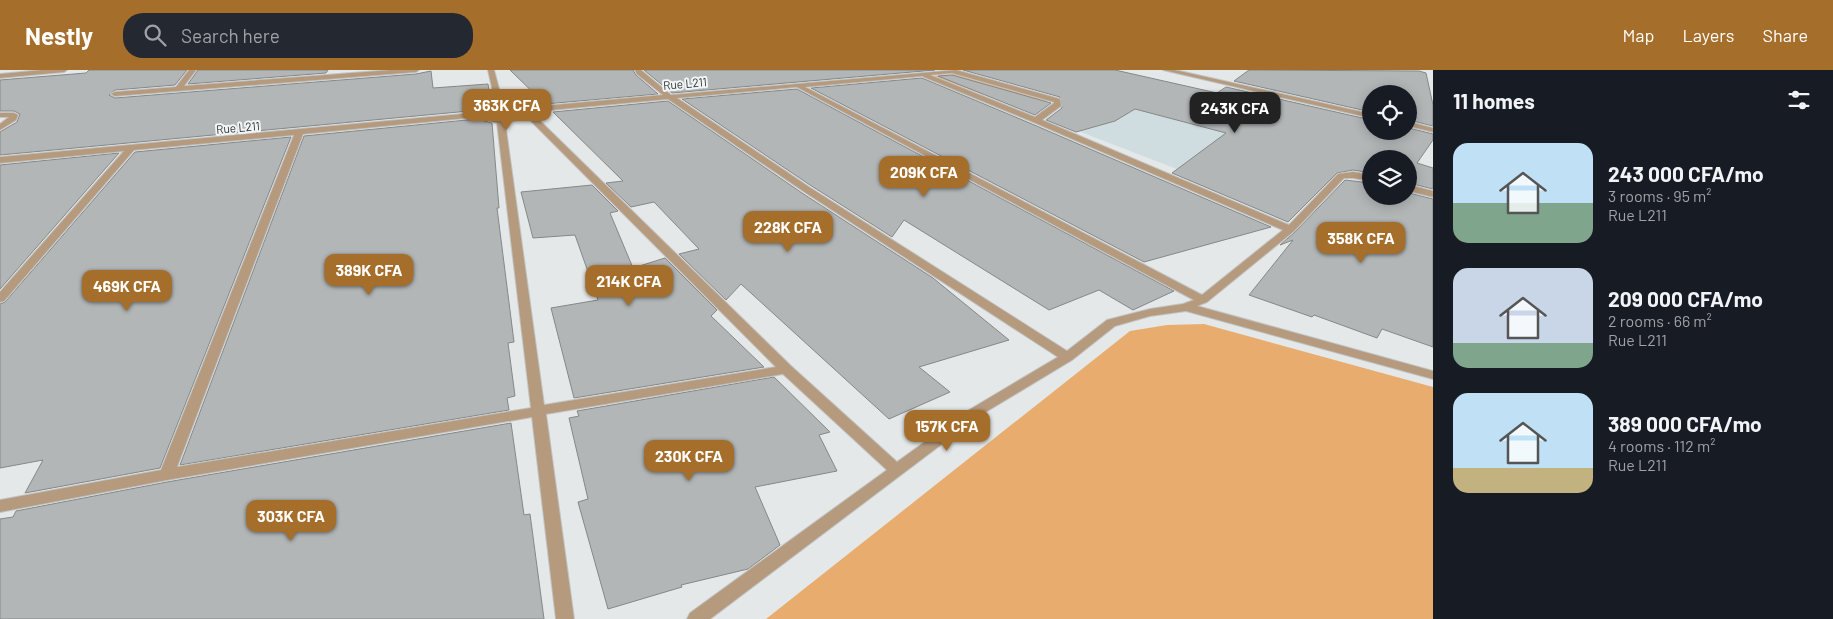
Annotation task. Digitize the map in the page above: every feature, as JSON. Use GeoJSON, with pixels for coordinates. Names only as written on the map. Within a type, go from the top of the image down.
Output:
{"type":"FeatureCollection","features":[{"type":"Feature","properties":{"kind":"street"},"geometry":{"type":"LineString","coordinates":[[0,76],[64,70]]}},
{"type":"Feature","properties":{"kind":"street"},"geometry":{"type":"LineString","coordinates":[[178,89],[194,70]]}},
{"type":"Feature","properties":{"kind":"street"},"geometry":{"type":"LineString","coordinates":[[116,94],[340,73],[416,70]]}},
{"type":"Feature","properties":{"kind":"street"},"geometry":{"type":"LineString","coordinates":[[491,70],[498,98]]}},
{"type":"Feature","properties":{"kind":"street"},"geometry":{"type":"LineString","coordinates":[[638,70],[639,73],[670,97],[806,189],[1067,357]]}},
{"type":"Feature","properties":{"kind":"street"},"geometry":{"type":"LineString","coordinates":[[950,70],[1057,101],[1058,104],[1036,120]]}},
{"type":"Feature","properties":{"kind":"street","name":"Rue L211"},"geometry":{"type":"LineString","coordinates":[[0,160],[477,115],[483,118],[501,120],[535,112],[670,97],[923,75],[950,70]]}},
{"type":"Feature","properties":{"kind":"street"},"geometry":{"type":"LineString","coordinates":[[1166,70],[1362,114]]}},
{"type":"Feature","properties":{"kind":"street"},"geometry":{"type":"LineString","coordinates":[[923,75],[1036,120],[1290,229]]}},
{"type":"Feature","properties":{"kind":"street"},"geometry":{"type":"LineString","coordinates":[[799,86],[1204,300]]}},
{"type":"Feature","properties":{"kind":"street"},"geometry":{"type":"LineString","coordinates":[[477,115],[475,112],[481,104],[498,98],[530,98],[537,101],[540,105],[535,112],[786,369],[898,471]]}},
{"type":"Feature","properties":{"kind":"street"},"geometry":{"type":"LineString","coordinates":[[0,115],[14,115],[13,118],[0,128]]}},
{"type":"Feature","properties":{"kind":"street"},"geometry":{"type":"LineString","coordinates":[[501,120],[565,619]]}},
{"type":"Feature","properties":{"kind":"street"},"geometry":{"type":"LineString","coordinates":[[1417,126],[1433,130]]}},
{"type":"Feature","properties":{"kind":"street"},"geometry":{"type":"LineString","coordinates":[[167,474],[299,133]]}},
{"type":"Feature","properties":{"kind":"street"},"geometry":{"type":"LineString","coordinates":[[0,300],[130,149]]}},
{"type":"Feature","properties":{"kind":"street"},"geometry":{"type":"LineString","coordinates":[[696,619],[974,413],[1067,357],[1111,324],[1150,313],[1186,307],[1204,300],[1290,229],[1341,176],[1362,177]]}},
{"type":"Feature","properties":{"kind":"street"},"geometry":{"type":"LineString","coordinates":[[1417,190],[1433,194]]}},
{"type":"Feature","properties":{"kind":"street"},"geometry":{"type":"LineString","coordinates":[[1186,307],[1433,375]]}},
{"type":"Feature","properties":{"kind":"street"},"geometry":{"type":"LineString","coordinates":[[0,506],[167,474],[786,369]]}},
{"type":"Feature","properties":{"kind":"shaded area"},"geometry":{"type":"Polygon","coordinates":[[[954,74],[1049,99],[1037,108],[1020,108],[933,76],[954,74]]]}},
{"type":"Feature","properties":{"kind":"shaded area"},"geometry":{"type":"Polygon","coordinates":[[[1116,98],[1268,134],[1213,183],[1060,124],[1116,98]]]}},
{"type":"Feature","properties":{"kind":"shaded area"},"geometry":{"type":"Polygon","coordinates":[[[1204,324],[1433,387],[1433,619],[766,619],[1130,331],[1167,325],[1204,324]]]}},
{"type":"Feature","properties":{"kind":"building"},"geometry":{"type":"Polygon","coordinates":[[[89,70],[187,70],[175,85],[115,90],[109,95],[115,98],[416,74],[431,71],[433,88],[488,84],[490,96],[477,101],[469,111],[0,155],[0,132],[17,122],[20,114],[14,111],[0,111],[0,80],[86,73],[89,70]]]}},
{"type":"Feature","properties":{"kind":"building"},"geometry":{"type":"Polygon","coordinates":[[[198,70],[328,70],[326,73],[188,84],[198,70]]]}},
{"type":"Feature","properties":{"kind":"building"},"geometry":{"type":"Polygon","coordinates":[[[510,70],[633,70],[636,75],[658,94],[545,104],[510,70]]]}},
{"type":"Feature","properties":{"kind":"building"},"geometry":{"type":"Polygon","coordinates":[[[644,70],[935,70],[672,93],[644,70]]]}},
{"type":"Feature","properties":{"kind":"building"},"geometry":{"type":"Polygon","coordinates":[[[963,70],[1115,70],[1217,93],[1226,87],[1362,118],[1362,140],[1417,140],[1417,130],[1433,134],[1433,140],[1417,163],[1417,150],[1362,150],[1362,172],[1353,170],[1337,173],[1288,222],[1172,173],[1226,133],[1135,109],[1115,121],[1076,132],[1046,120],[1062,108],[1060,97],[963,70]]]}},
{"type":"Feature","properties":{"kind":"building"},"geometry":{"type":"Polygon","coordinates":[[[1249,70],[1419,71],[1426,73],[1433,105],[1433,126],[1417,122],[1417,85],[1362,85],[1362,110],[1234,81],[1249,70]]]}},
{"type":"Feature","properties":{"kind":"building"},"geometry":{"type":"Polygon","coordinates":[[[952,75],[1051,103],[1035,115],[938,76],[952,75]]]}},
{"type":"Feature","properties":{"kind":"building"},"geometry":{"type":"Polygon","coordinates":[[[922,78],[1271,227],[1144,262],[811,88],[922,78]]]}},
{"type":"Feature","properties":{"kind":"building"},"geometry":{"type":"Polygon","coordinates":[[[797,89],[1174,291],[1133,310],[1099,290],[1049,310],[904,220],[892,237],[810,185],[682,99],[797,89]]]}},
{"type":"Feature","properties":{"kind":"building"},"geometry":{"type":"Polygon","coordinates":[[[668,101],[802,193],[933,278],[1009,340],[919,367],[950,392],[889,419],[741,284],[726,300],[679,254],[699,249],[654,202],[631,207],[606,183],[623,181],[553,112],[668,101]]]}},
{"type":"Feature","properties":{"kind":"building"},"geometry":{"type":"Polygon","coordinates":[[[477,119],[492,123],[499,208],[497,208],[514,342],[508,343],[515,396],[507,398],[509,410],[180,465],[304,136],[477,119]]]}},
{"type":"Feature","properties":{"kind":"building"},"geometry":{"type":"Polygon","coordinates":[[[291,137],[160,468],[25,493],[43,460],[0,468],[0,304],[5,302],[135,152],[291,137]]]}},
{"type":"Feature","properties":{"kind":"building"},"geometry":{"type":"Polygon","coordinates":[[[119,153],[0,289],[0,165],[119,153]]]}},
{"type":"Feature","properties":{"kind":"building"},"geometry":{"type":"Polygon","coordinates":[[[1417,163],[1433,168],[1433,189],[1417,185],[1417,163]]]}},
{"type":"Feature","properties":{"kind":"building"},"geometry":{"type":"Polygon","coordinates":[[[1345,180],[1362,182],[1362,205],[1417,205],[1417,195],[1433,199],[1433,347],[1382,329],[1377,338],[1314,315],[1312,317],[1249,295],[1293,240],[1280,245],[1345,180]]]}},
{"type":"Feature","properties":{"kind":"building"},"geometry":{"type":"Polygon","coordinates":[[[592,185],[618,211],[610,213],[633,268],[665,258],[717,310],[711,316],[764,367],[574,398],[551,308],[598,300],[575,235],[533,238],[521,192],[592,185]]]}},
{"type":"Feature","properties":{"kind":"building"},"geometry":{"type":"Polygon","coordinates":[[[774,377],[830,432],[819,435],[837,471],[755,487],[780,545],[748,569],[681,585],[682,587],[608,609],[578,502],[588,499],[569,418],[579,416],[577,411],[774,377]]]}},
{"type":"Feature","properties":{"kind":"building"},"geometry":{"type":"Polygon","coordinates":[[[511,423],[524,515],[530,514],[544,619],[0,619],[0,519],[13,517],[16,511],[167,482],[511,423]]]}}]}
